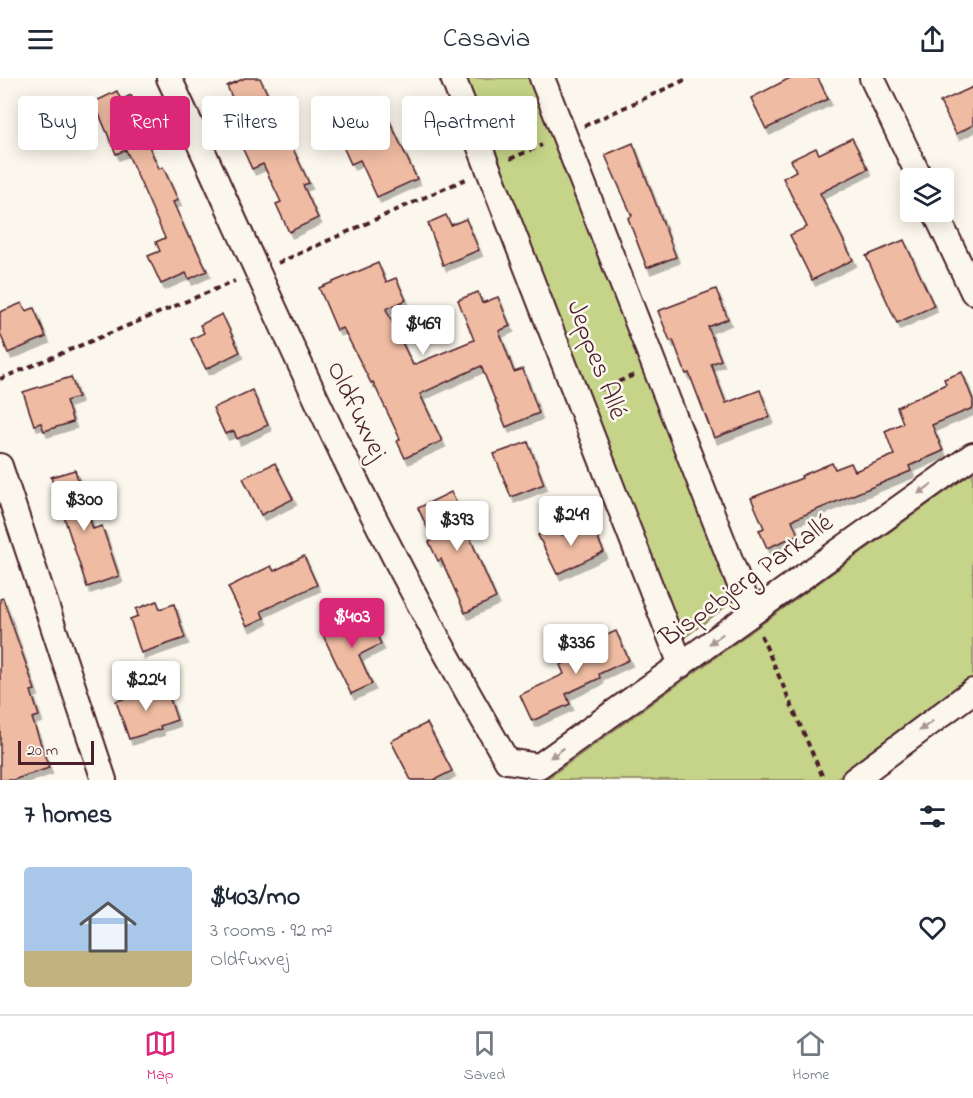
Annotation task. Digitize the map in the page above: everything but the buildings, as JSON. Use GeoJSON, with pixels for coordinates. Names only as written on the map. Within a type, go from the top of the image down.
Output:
{"type":"FeatureCollection","features":[{"type":"Feature","properties":{"kind":"street","name":"Oldfuxvej"},"geometry":{"type":"LineString","coordinates":[[169,78],[344,456],[395,558],[472,702],[504,771]]}},
{"type":"Feature","properties":{"kind":"street","name":"Jeppes Allé"},"geometry":{"type":"LineString","coordinates":[[453,78],[681,665]]}},
{"type":"Feature","properties":{"kind":"street","name":"Jeppes Allé"},"geometry":{"type":"LineString","coordinates":[[542,78],[751,613]]}},
{"type":"Feature","properties":{"kind":"street"},"geometry":{"type":"LineString","coordinates":[[872,78],[915,168]]}},
{"type":"Feature","properties":{"kind":"street"},"geometry":{"type":"LineString","coordinates":[[940,222],[973,292]]}},
{"type":"Feature","properties":{"kind":"street","name":"Bispebjerg Parkallé"},"geometry":{"type":"LineString","coordinates":[[504,771],[539,766],[973,455]]}},
{"type":"Feature","properties":{"kind":"street"},"geometry":{"type":"LineString","coordinates":[[0,466],[104,780]]}},
{"type":"Feature","properties":{"kind":"street"},"geometry":{"type":"LineString","coordinates":[[854,780],[973,691]]}},
{"type":"Feature","properties":{"kind":"path"},"geometry":{"type":"LineString","coordinates":[[488,169],[689,78]]}},
{"type":"Feature","properties":{"kind":"path"},"geometry":{"type":"LineString","coordinates":[[579,399],[653,366]]}},
{"type":"Feature","properties":{"kind":"path"},"geometry":{"type":"LineString","coordinates":[[751,613],[824,780]]}},
{"type":"Feature","properties":{"kind":"green space"},"geometry":{"type":"Polygon","coordinates":[[[464,78],[532,78],[560,146],[732,602],[681,640],[492,150],[537,150],[537,96],[471,96],[464,78]]]}},
{"type":"Feature","properties":{"kind":"green space"},"geometry":{"type":"Polygon","coordinates":[[[973,472],[973,678],[834,780],[545,780],[973,472]]]}}]}
